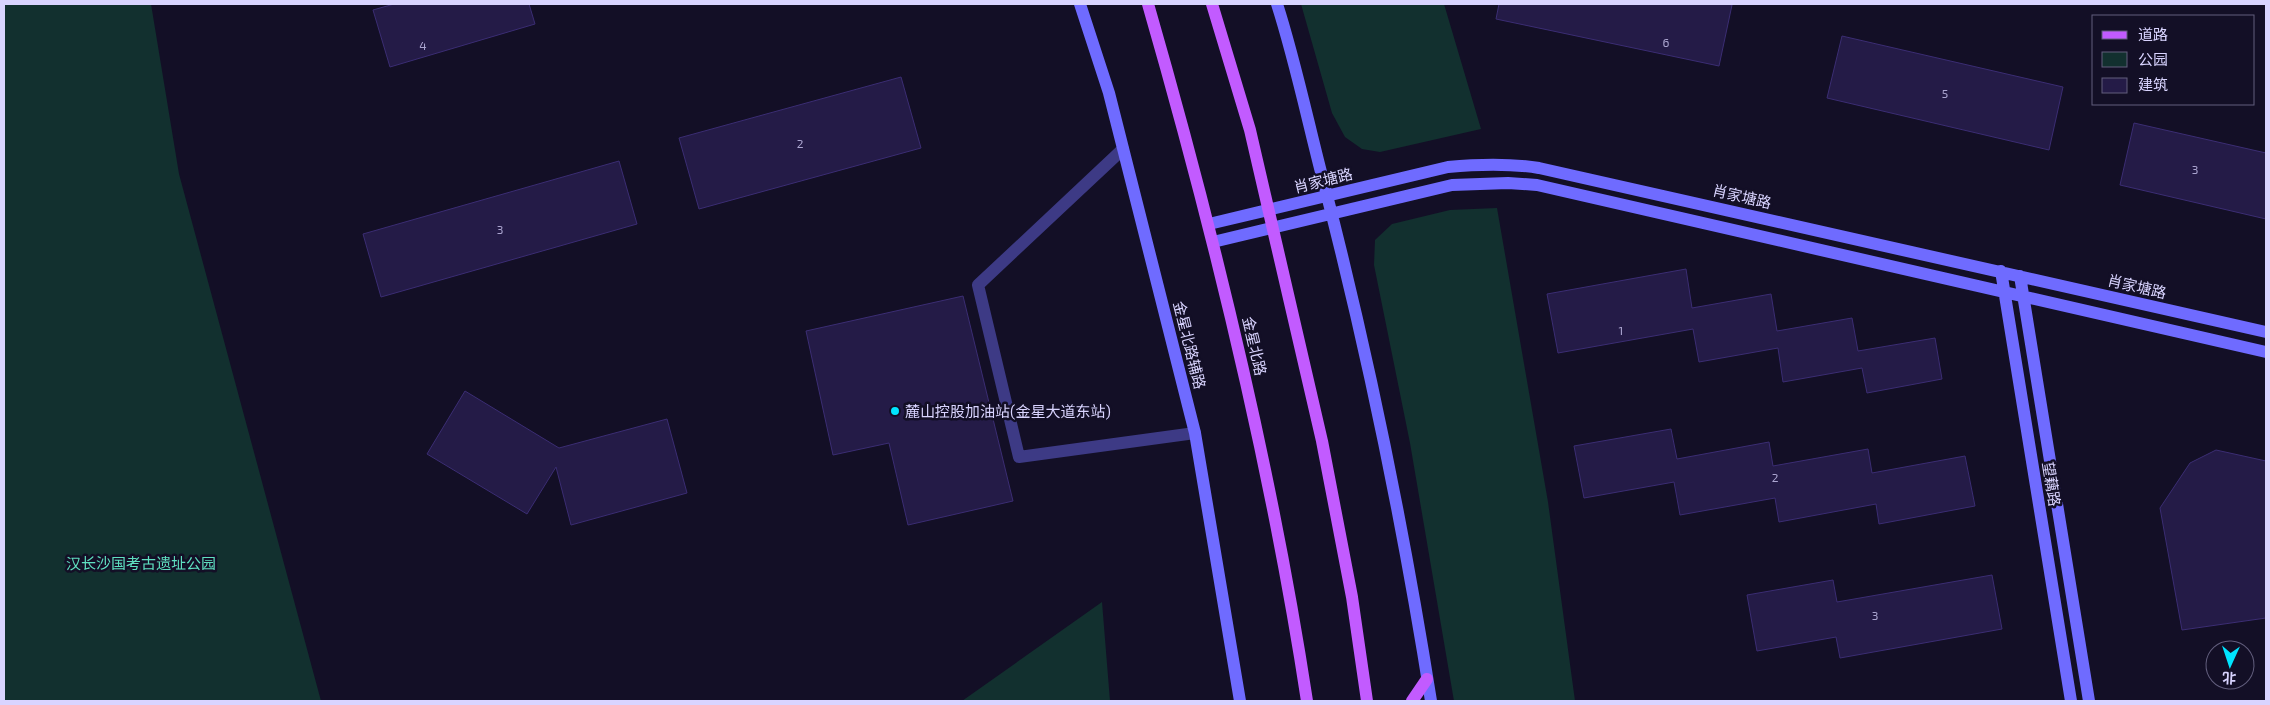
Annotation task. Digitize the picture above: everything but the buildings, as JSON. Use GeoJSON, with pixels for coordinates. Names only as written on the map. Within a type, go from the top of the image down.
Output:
{"type":"FeatureCollection","features":[{"type":"Feature","properties":{"kind":"main road","name":"金星北路"},"geometry":{"type":"LineString","coordinates":[[1148,4],[1209,224],[1239,346],[1268,489],[1307,701]]}},
{"type":"Feature","properties":{"kind":"main road"},"geometry":{"type":"LineString","coordinates":[[1212,4],[1250,130],[1322,441],[1352,597],[1367,701]]}},
{"type":"Feature","properties":{"kind":"main road"},"geometry":{"type":"LineString","coordinates":[[1412,701],[1427,679]]}},
{"type":"Feature","properties":{"kind":"street","name":"金星北路辅路"},"geometry":{"type":"LineString","coordinates":[[1080,4],[1124,149],[1195,433],[1240,701]]}},
{"type":"Feature","properties":{"kind":"street"},"geometry":{"type":"LineString","coordinates":[[1277,4],[1332,213],[1381,421],[1409,565],[1431,701]]}},
{"type":"Feature","properties":{"kind":"street","name":"肖家塘路"},"geometry":{"type":"LineString","coordinates":[[1209,224],[1448,167],[1512,163],[2001,271],[2266,332]]}},
{"type":"Feature","properties":{"kind":"street"},"geometry":{"type":"LineString","coordinates":[[1213,242],[1452,185],[1508,183],[1538,185],[2266,352]]}},
{"type":"Feature","properties":{"kind":"street","name":"望藕路"},"geometry":{"type":"LineString","coordinates":[[2001,271],[2071,701]]}},
{"type":"Feature","properties":{"kind":"street","name":"望藕路"},"geometry":{"type":"LineString","coordinates":[[2020,276],[2089,701]]}},
{"type":"Feature","properties":{"kind":"lane"},"geometry":{"type":"LineString","coordinates":[[1124,149],[978,285],[1020,457],[1195,433]]}},
{"type":"Feature","properties":{"kind":"green space","name":"汉长沙国考古遗址公园"},"geometry":{"type":"Polygon","coordinates":[[[4,4],[151,4],[179,174],[321,701],[4,701],[4,4]]]}},
{"type":"Feature","properties":{"kind":"green space"},"geometry":{"type":"Polygon","coordinates":[[[1301,4],[1444,4],[1481,129],[1380,152],[1362,149],[1345,137],[1332,113],[1301,4]]]}},
{"type":"Feature","properties":{"kind":"green space"},"geometry":{"type":"Polygon","coordinates":[[[1497,208],[1548,502],[1575,701],[1454,701],[1410,443],[1374,265],[1375,240],[1392,224],[1450,210],[1497,208]]]}},
{"type":"Feature","properties":{"kind":"green space"},"geometry":{"type":"Polygon","coordinates":[[[1102,602],[1110,701],[962,701],[1102,602]]]}},
{"type":"Feature","properties":{"kind":"place","name":"麓山控股加油站(金星大道东站)"},"geometry":{"type":"Point","coordinates":[895,411]}}]}
